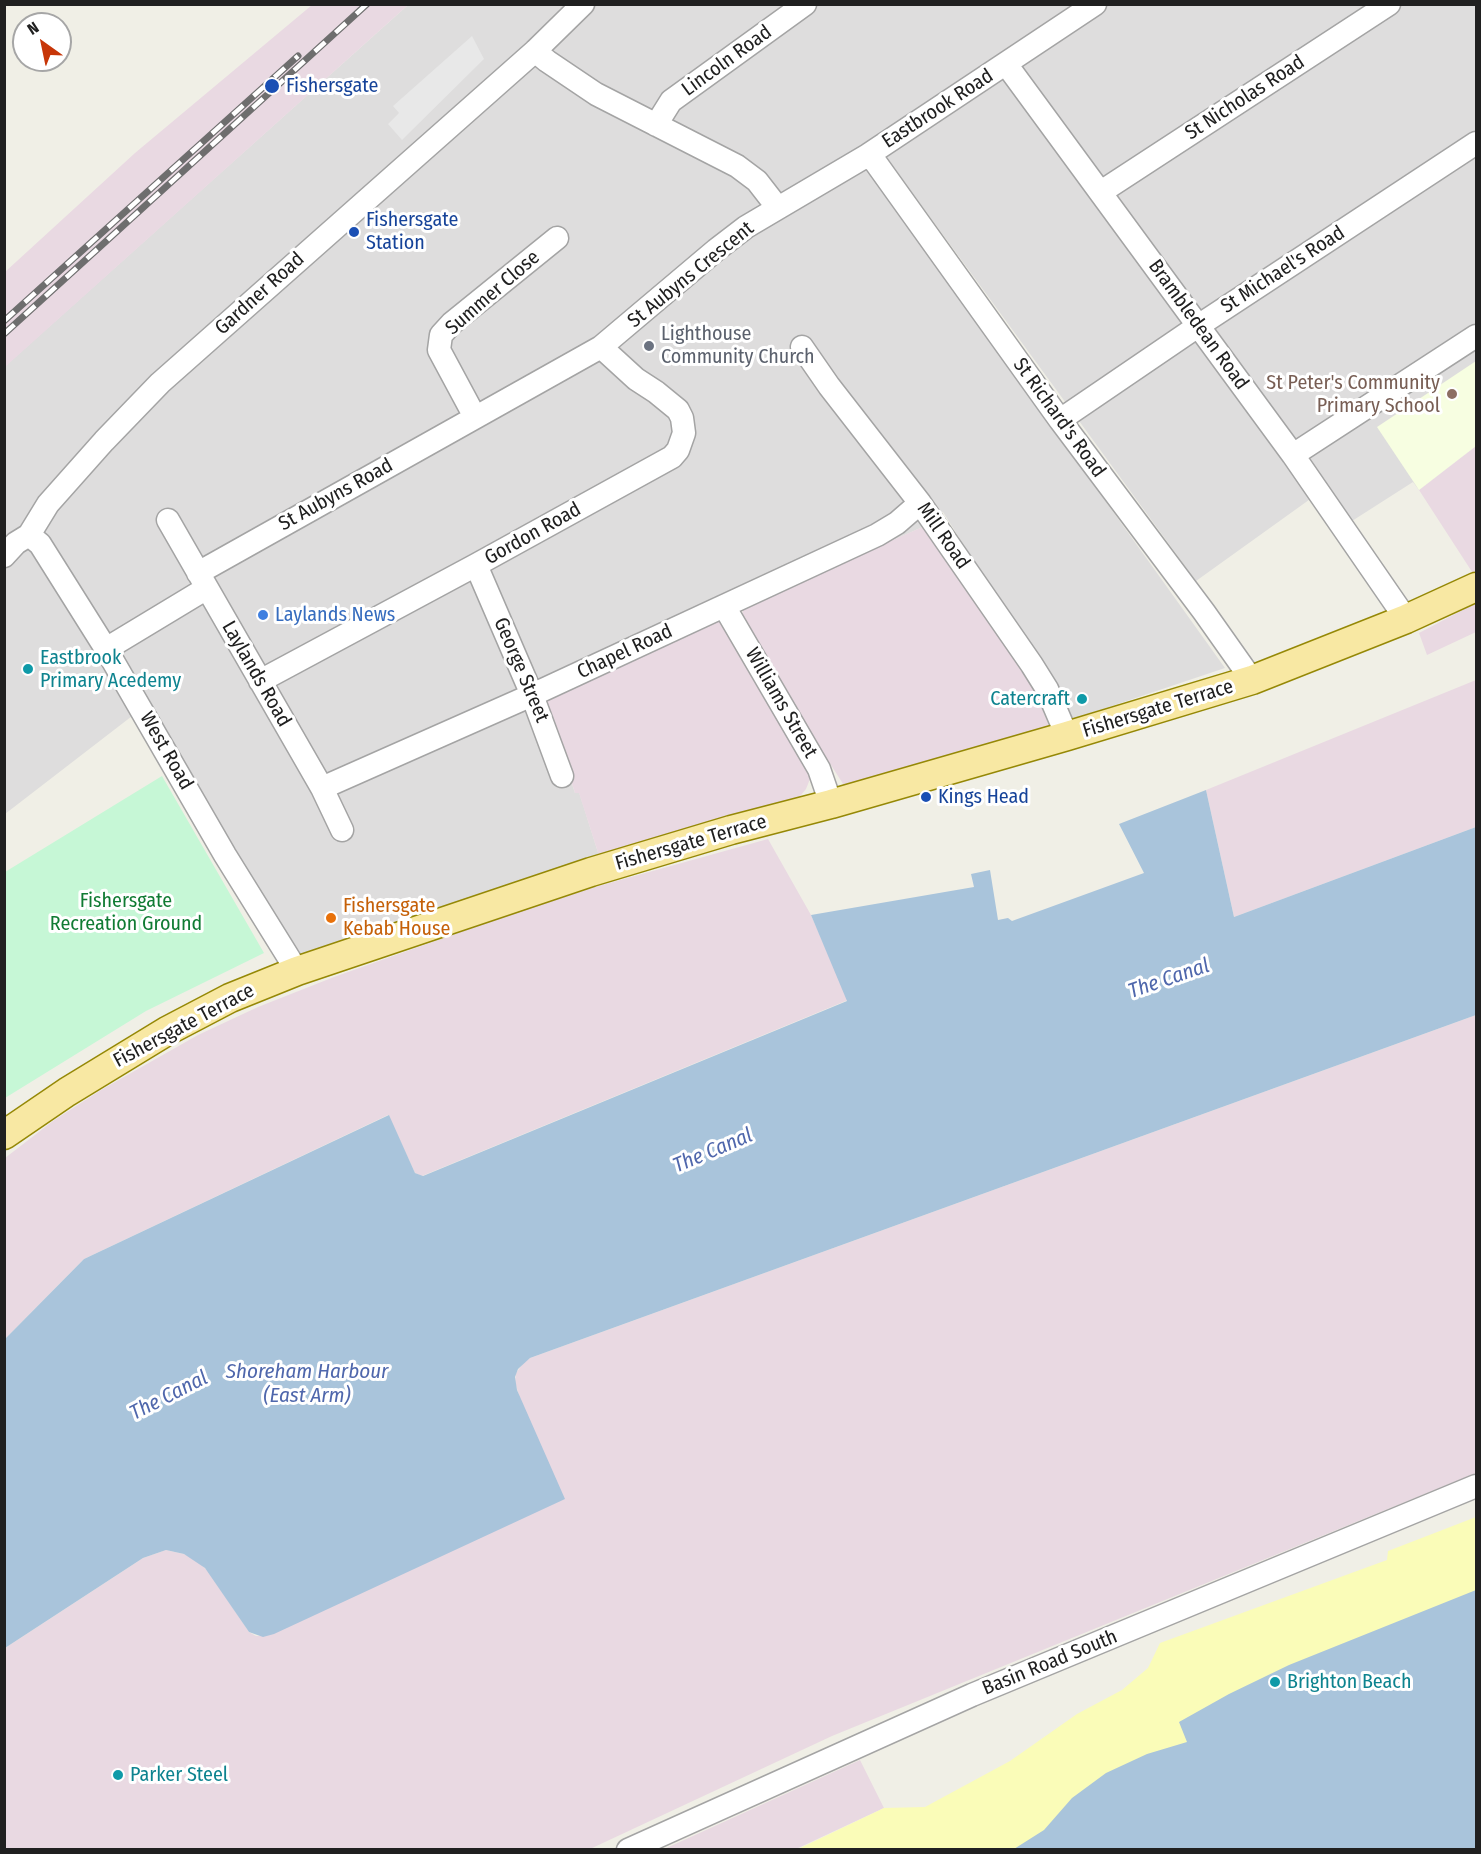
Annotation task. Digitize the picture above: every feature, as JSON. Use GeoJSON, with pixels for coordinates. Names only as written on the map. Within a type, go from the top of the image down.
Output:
{"type":"FeatureCollection","features":[{"type":"Feature","properties":{"kind":"main road","name":"Fishersgate Terrace"},"geometry":{"type":"LineString","coordinates":[[4,1135],[67,1092],[167,1031],[230,998],[297,971],[591,872],[731,830],[831,804],[1067,736],[1252,680],[1406,619],[1476,587]]}},
{"type":"Feature","properties":{"kind":"street","name":"Gardner Road"},"geometry":{"type":"LineString","coordinates":[[4,556],[16,543],[29,535],[48,504],[160,383],[535,51],[583,4]]}},
{"type":"Feature","properties":{"kind":"street","name":"Lincoln Road"},"geometry":{"type":"LineString","coordinates":[[656,125],[671,102],[805,4]]}},
{"type":"Feature","properties":{"kind":"street","name":"Eastbrook Road"},"geometry":{"type":"LineString","coordinates":[[778,208],[868,155],[1095,4]]}},
{"type":"Feature","properties":{"kind":"street","name":"St Nicholas Road"},"geometry":{"type":"LineString","coordinates":[[1101,192],[1389,4]]}},
{"type":"Feature","properties":{"kind":"street"},"geometry":{"type":"LineString","coordinates":[[535,51],[596,94],[737,166],[757,181],[778,208]]}},
{"type":"Feature","properties":{"kind":"street","name":"Brambledean Road"},"geometry":{"type":"LineString","coordinates":[[1006,64],[1293,455],[1406,619]]}},
{"type":"Feature","properties":{"kind":"street","name":"St Michael's Road"},"geometry":{"type":"LineString","coordinates":[[1060,420],[1476,143]]}},
{"type":"Feature","properties":{"kind":"street","name":"St Richard's Road"},"geometry":{"type":"LineString","coordinates":[[868,155],[1252,680]]}},
{"type":"Feature","properties":{"kind":"street","name":"St Aubyns Crescent"},"geometry":{"type":"LineString","coordinates":[[475,417],[601,347],[716,250],[746,227],[778,208]]}},
{"type":"Feature","properties":{"kind":"street","name":"Summer Close"},"geometry":{"type":"LineString","coordinates":[[475,417],[439,350],[441,335],[557,238]]}},
{"type":"Feature","properties":{"kind":"street"},"geometry":{"type":"LineString","coordinates":[[1293,455],[1476,336]]}},
{"type":"Feature","properties":{"kind":"street","name":"Gordon Road"},"geometry":{"type":"LineString","coordinates":[[260,681],[476,566],[672,457],[682,441],[684,426],[678,410],[636,379],[601,347]]}},
{"type":"Feature","properties":{"kind":"street","name":"Mill Road"},"geometry":{"type":"LineString","coordinates":[[802,347],[829,386],[921,503],[1047,689],[1067,736]]}},
{"type":"Feature","properties":{"kind":"street","name":"St Aubyns Road"},"geometry":{"type":"LineString","coordinates":[[106,649],[203,580],[475,417]]}},
{"type":"Feature","properties":{"kind":"street","name":"Chapel Road"},"geometry":{"type":"LineString","coordinates":[[322,788],[532,695],[878,535],[921,503]]}},
{"type":"Feature","properties":{"kind":"street","name":"Laylands Road"},"geometry":{"type":"LineString","coordinates":[[168,520],[322,788],[342,830]]}},
{"type":"Feature","properties":{"kind":"street","name":"West Road"},"geometry":{"type":"LineString","coordinates":[[29,535],[40,544],[106,649],[225,855],[297,971]]}},
{"type":"Feature","properties":{"kind":"street","name":"George Street"},"geometry":{"type":"LineString","coordinates":[[476,566],[532,695],[562,776]]}},
{"type":"Feature","properties":{"kind":"street","name":"Williams Street"},"geometry":{"type":"LineString","coordinates":[[724,606],[819,769],[831,804]]}},
{"type":"Feature","properties":{"kind":"street","name":"Basin Road South"},"geometry":{"type":"LineString","coordinates":[[628,1850],[972,1695],[1476,1486]]}},
{"type":"Feature","properties":{"kind":"shaded area"},"geometry":{"type":"Polygon","coordinates":[[[312,5],[408,5],[5,367],[5,272],[135,153],[312,5]]]}},
{"type":"Feature","properties":{"kind":"shaded area"},"geometry":{"type":"Polygon","coordinates":[[[408,5],[1476,5],[1476,446],[1419,490],[1413,482],[1352,521],[1327,487],[1196,581],[892,165],[874,178],[1225,668],[1073,719],[943,512],[925,526],[543,695],[575,793],[579,792],[601,862],[298,959],[149,703],[5,814],[4,367],[408,5]]]}},
{"type":"Feature","properties":{"kind":"shaded area"},"geometry":{"type":"Polygon","coordinates":[[[472,36],[484,59],[402,140],[388,124],[399,113],[393,106],[472,36]]]}},
{"type":"Feature","properties":{"kind":"shaded area","name":"St Peter's Community Primary School"},"geometry":{"type":"Polygon","coordinates":[[[1476,361],[1476,446],[1419,490],[1377,427],[1476,361]]]}},
{"type":"Feature","properties":{"kind":"shaded area"},"geometry":{"type":"Polygon","coordinates":[[[1476,446],[1476,578],[1419,490],[1476,446]]]}},
{"type":"Feature","properties":{"kind":"shaded area"},"geometry":{"type":"Polygon","coordinates":[[[925,526],[1033,686],[1049,726],[847,790],[741,620],[744,605],[925,526]]]}},
{"type":"Feature","properties":{"kind":"shaded area"},"geometry":{"type":"Polygon","coordinates":[[[1476,603],[1476,632],[1427,655],[1419,633],[1476,603]]]}},
{"type":"Feature","properties":{"kind":"shaded area"},"geometry":{"type":"Polygon","coordinates":[[[719,616],[807,767],[810,779],[806,789],[796,801],[601,862],[579,793],[575,793],[543,695],[719,616]]]}},
{"type":"Feature","properties":{"kind":"shaded area"},"geometry":{"type":"Polygon","coordinates":[[[1476,680],[1476,827],[1234,917],[1206,790],[1476,680]]]}},
{"type":"Feature","properties":{"kind":"shaded area"},"geometry":{"type":"Polygon","coordinates":[[[768,839],[811,915],[848,1000],[422,1176],[415,1173],[388,1115],[84,1259],[5,1339],[5,1158],[53,1121],[101,1090],[198,1035],[258,1007],[334,977],[595,887],[768,839]]]}},
{"type":"Feature","properties":{"kind":"shaded area"},"geometry":{"type":"Polygon","coordinates":[[[1476,1015],[1476,1473],[832,1736],[590,1849],[5,1850],[5,1648],[143,1558],[166,1550],[194,1558],[209,1572],[249,1632],[256,1636],[266,1636],[519,1396],[515,1382],[516,1373],[530,1358],[1476,1015]]]}},
{"type":"Feature","properties":{"kind":"shaded area"},"geometry":{"type":"Polygon","coordinates":[[[860,1760],[884,1808],[796,1849],[662,1850],[860,1760]]]}},
{"type":"Feature","properties":{"kind":"sand","name":"Brighton Beach"},"geometry":{"type":"Polygon","coordinates":[[[1476,1517],[1476,1655],[1164,1849],[796,1850],[884,1808],[925,1807],[1010,1761],[1077,1714],[1122,1690],[1148,1668],[1160,1643],[1387,1560],[1388,1551],[1476,1517]]]}},
{"type":"Feature","properties":{"kind":"green space","name":"Fishersgate Recreation Ground"},"geometry":{"type":"Polygon","coordinates":[[[162,776],[264,953],[146,1011],[5,1098],[5,872],[162,776]]]}},
{"type":"Feature","properties":{"kind":"water","name":"Shoreham Harbour (East Arm)"},"geometry":{"type":"Polygon","coordinates":[[[1206,790],[1234,917],[1476,827],[1476,1015],[530,1358],[518,1369],[515,1377],[517,1390],[565,1499],[274,1634],[263,1637],[249,1632],[205,1568],[184,1554],[166,1550],[143,1558],[5,1648],[5,1339],[84,1259],[389,1115],[415,1173],[423,1176],[847,1001],[811,915],[974,887],[971,874],[990,870],[998,920],[1008,918],[1012,921],[1144,873],[1119,824],[1206,790]]]}},
{"type":"Feature","properties":{"kind":"water"},"geometry":{"type":"Polygon","coordinates":[[[1476,1590],[1476,1849],[1014,1849],[1044,1830],[1072,1798],[1106,1773],[1147,1754],[1187,1742],[1179,1722],[1229,1694],[1289,1665],[1476,1590]]]}},
{"type":"Feature","properties":{"kind":"railway"},"geometry":{"type":"LineString","coordinates":[[4,334],[367,4]]}},
{"type":"Feature","properties":{"kind":"railway"},"geometry":{"type":"LineString","coordinates":[[4,321],[298,56]]}},
{"type":"Feature","properties":{"kind":"place","name":"Fishersgate"},"geometry":{"type":"Point","coordinates":[272,86]}},
{"type":"Feature","properties":{"kind":"place","name":"Fishersgate Station"},"geometry":{"type":"Point","coordinates":[354,232]}},
{"type":"Feature","properties":{"kind":"place","name":"Lighthouse Community Church"},"geometry":{"type":"Point","coordinates":[649,346]}},
{"type":"Feature","properties":{"kind":"place","name":"St Peter's Community Primary School"},"geometry":{"type":"Point","coordinates":[1452,394]}},
{"type":"Feature","properties":{"kind":"place","name":"Laylands News"},"geometry":{"type":"Point","coordinates":[263,615]}},
{"type":"Feature","properties":{"kind":"place","name":"Eastbrook Primary Acedemy"},"geometry":{"type":"Point","coordinates":[28,669]}},
{"type":"Feature","properties":{"kind":"place","name":"Catercraft"},"geometry":{"type":"Point","coordinates":[1082,699]}},
{"type":"Feature","properties":{"kind":"place","name":"Kings Head"},"geometry":{"type":"Point","coordinates":[926,797]}},
{"type":"Feature","properties":{"kind":"place","name":"Fishersgate Kebab House"},"geometry":{"type":"Point","coordinates":[331,918]}},
{"type":"Feature","properties":{"kind":"place","name":"Brighton Beach"},"geometry":{"type":"Point","coordinates":[1275,1682]}},
{"type":"Feature","properties":{"kind":"place","name":"Parker Steel"},"geometry":{"type":"Point","coordinates":[118,1775]}},
{"type":"Feature","properties":{"kind":"water label","name":"The Canal"},"geometry":{"type":"Point","coordinates":[1169,979]}},
{"type":"Feature","properties":{"kind":"water label","name":"The Canal"},"geometry":{"type":"Point","coordinates":[713,1151]}},
{"type":"Feature","properties":{"kind":"water label","name":"The Canal"},"geometry":{"type":"Point","coordinates":[169,1396]}}]}
